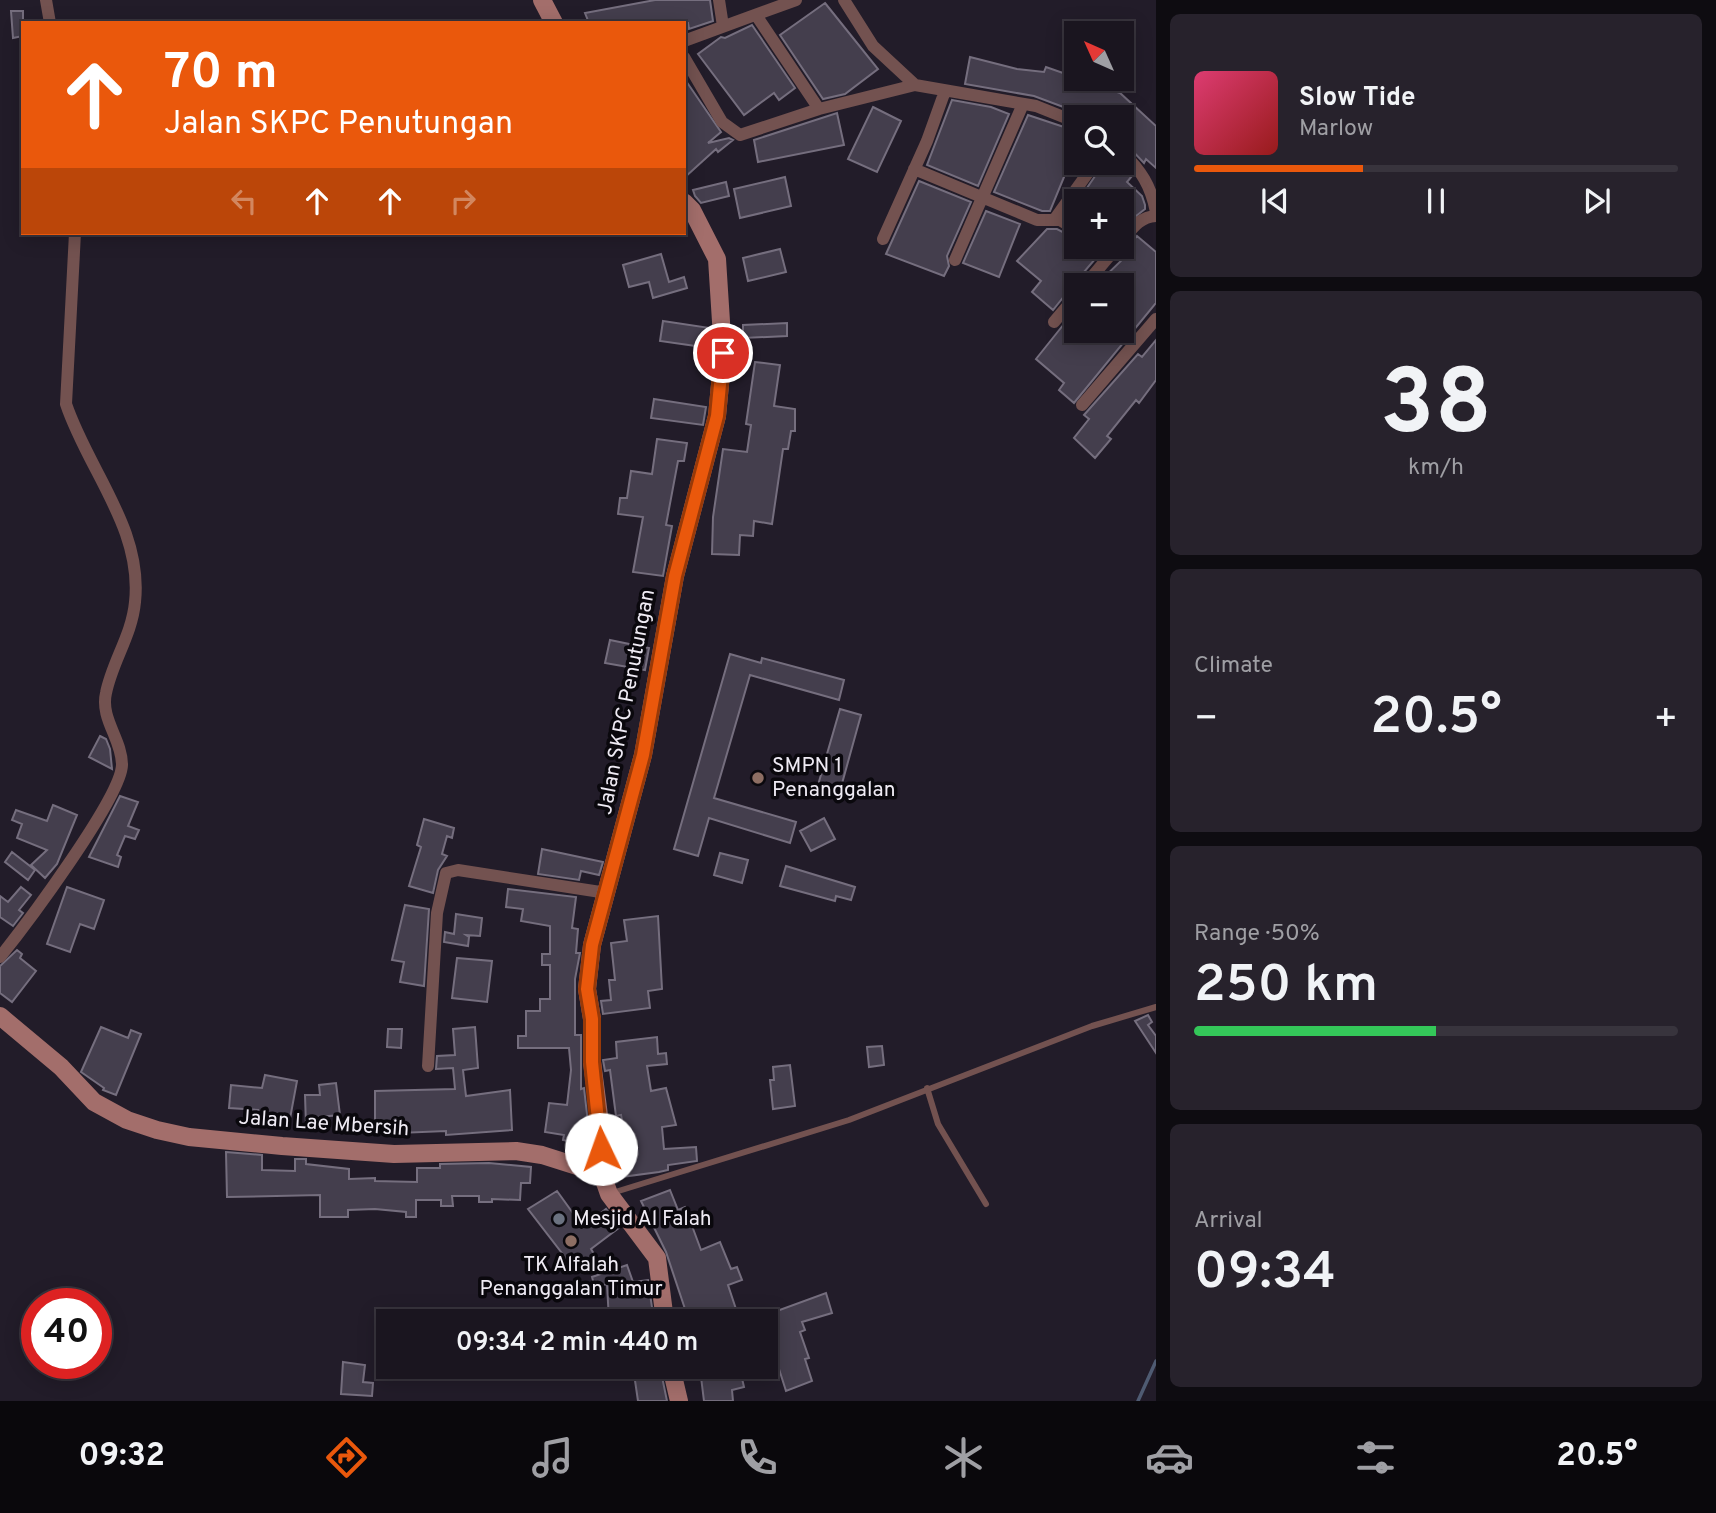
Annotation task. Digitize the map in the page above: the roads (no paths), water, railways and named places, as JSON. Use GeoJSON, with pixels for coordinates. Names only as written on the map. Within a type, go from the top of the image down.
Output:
{"type":"FeatureCollection","features":[{"type":"Feature","properties":{"kind":"street"},"geometry":{"type":"LineString","coordinates":[[46,0],[50,21]]}},
{"type":"Feature","properties":{"kind":"street"},"geometry":{"type":"LineString","coordinates":[[542,0],[553,21]]}},
{"type":"Feature","properties":{"kind":"street"},"geometry":{"type":"LineString","coordinates":[[719,0],[723,26]]}},
{"type":"Feature","properties":{"kind":"street"},"geometry":{"type":"LineString","coordinates":[[686,40],[796,0]]}},
{"type":"Feature","properties":{"kind":"street"},"geometry":{"type":"LineString","coordinates":[[844,0],[873,46],[915,85]]}},
{"type":"Feature","properties":{"kind":"street"},"geometry":{"type":"LineString","coordinates":[[756,15],[819,109]]}},
{"type":"Feature","properties":{"kind":"street"},"geometry":{"type":"LineString","coordinates":[[686,60],[722,122],[740,135],[819,109],[915,85],[1023,104],[1064,118]]}},
{"type":"Feature","properties":{"kind":"street"},"geometry":{"type":"LineString","coordinates":[[883,239],[945,91]]}},
{"type":"Feature","properties":{"kind":"street"},"geometry":{"type":"LineString","coordinates":[[955,260],[1023,104]]}},
{"type":"Feature","properties":{"kind":"street"},"geometry":{"type":"LineString","coordinates":[[1134,163],[1151,190],[1156,214],[1146,217],[1134,227]]}},
{"type":"Feature","properties":{"kind":"street"},"geometry":{"type":"LineString","coordinates":[[914,169],[1037,219],[1064,222]]}},
{"type":"Feature","properties":{"kind":"street"},"geometry":{"type":"LineString","coordinates":[[1054,220],[1086,175]]}},
{"type":"Feature","properties":{"kind":"street","name":"Jalan SKPC Penutungan"},"geometry":{"type":"LineString","coordinates":[[663,1309],[657,1258],[609,1194],[602,1174],[600,1123],[592,1062],[592,1019],[587,989],[592,945],[643,755],[675,576],[717,416],[723,353],[717,259],[692,210],[686,204]]}},
{"type":"Feature","properties":{"kind":"street"},"geometry":{"type":"LineString","coordinates":[[0,957],[66,867],[116,786],[122,766],[120,743],[105,708],[106,693],[128,634],[135,604],[136,580],[129,539],[105,484],[75,430],[66,404],[75,235]]}},
{"type":"Feature","properties":{"kind":"street"},"geometry":{"type":"LineString","coordinates":[[1095,273],[1106,259]]}},
{"type":"Feature","properties":{"kind":"street"},"geometry":{"type":"LineString","coordinates":[[1054,323],[1064,311]]}},
{"type":"Feature","properties":{"kind":"street"},"geometry":{"type":"LineString","coordinates":[[1082,405],[1156,319]]}},
{"type":"Feature","properties":{"kind":"street"},"geometry":{"type":"LineString","coordinates":[[428,1066],[437,913],[446,873],[458,870],[607,893]]}},
{"type":"Feature","properties":{"kind":"street","name":"Jalan Lae Mbersih"},"geometry":{"type":"LineString","coordinates":[[0,1016],[61,1067],[94,1102],[127,1120],[189,1137],[394,1154],[516,1151],[542,1155],[602,1174]]}},
{"type":"Feature","properties":{"kind":"street"},"geometry":{"type":"LineString","coordinates":[[674,1379],[679,1401]]}},
{"type":"Feature","properties":{"kind":"lane"},"geometry":{"type":"LineString","coordinates":[[609,1194],[849,1120],[1092,1027],[1156,1007]]}},
{"type":"Feature","properties":{"kind":"lane"},"geometry":{"type":"LineString","coordinates":[[927,1088],[938,1124],[986,1204]]}},
{"type":"Feature","properties":{"kind":"waterway"},"geometry":{"type":"LineString","coordinates":[[1138,1401],[1156,1361]]}},
{"type":"Feature","properties":{"kind":"place","name":"SMPN 1 Penanggalan"},"geometry":{"type":"Point","coordinates":[758,778]}},
{"type":"Feature","properties":{"kind":"place","name":"Mesjid Al Falah"},"geometry":{"type":"Point","coordinates":[559,1219]}},
{"type":"Feature","properties":{"kind":"place","name":"TK Alfalah Penanggalan Timur"},"geometry":{"type":"Point","coordinates":[571,1241]}}]}
